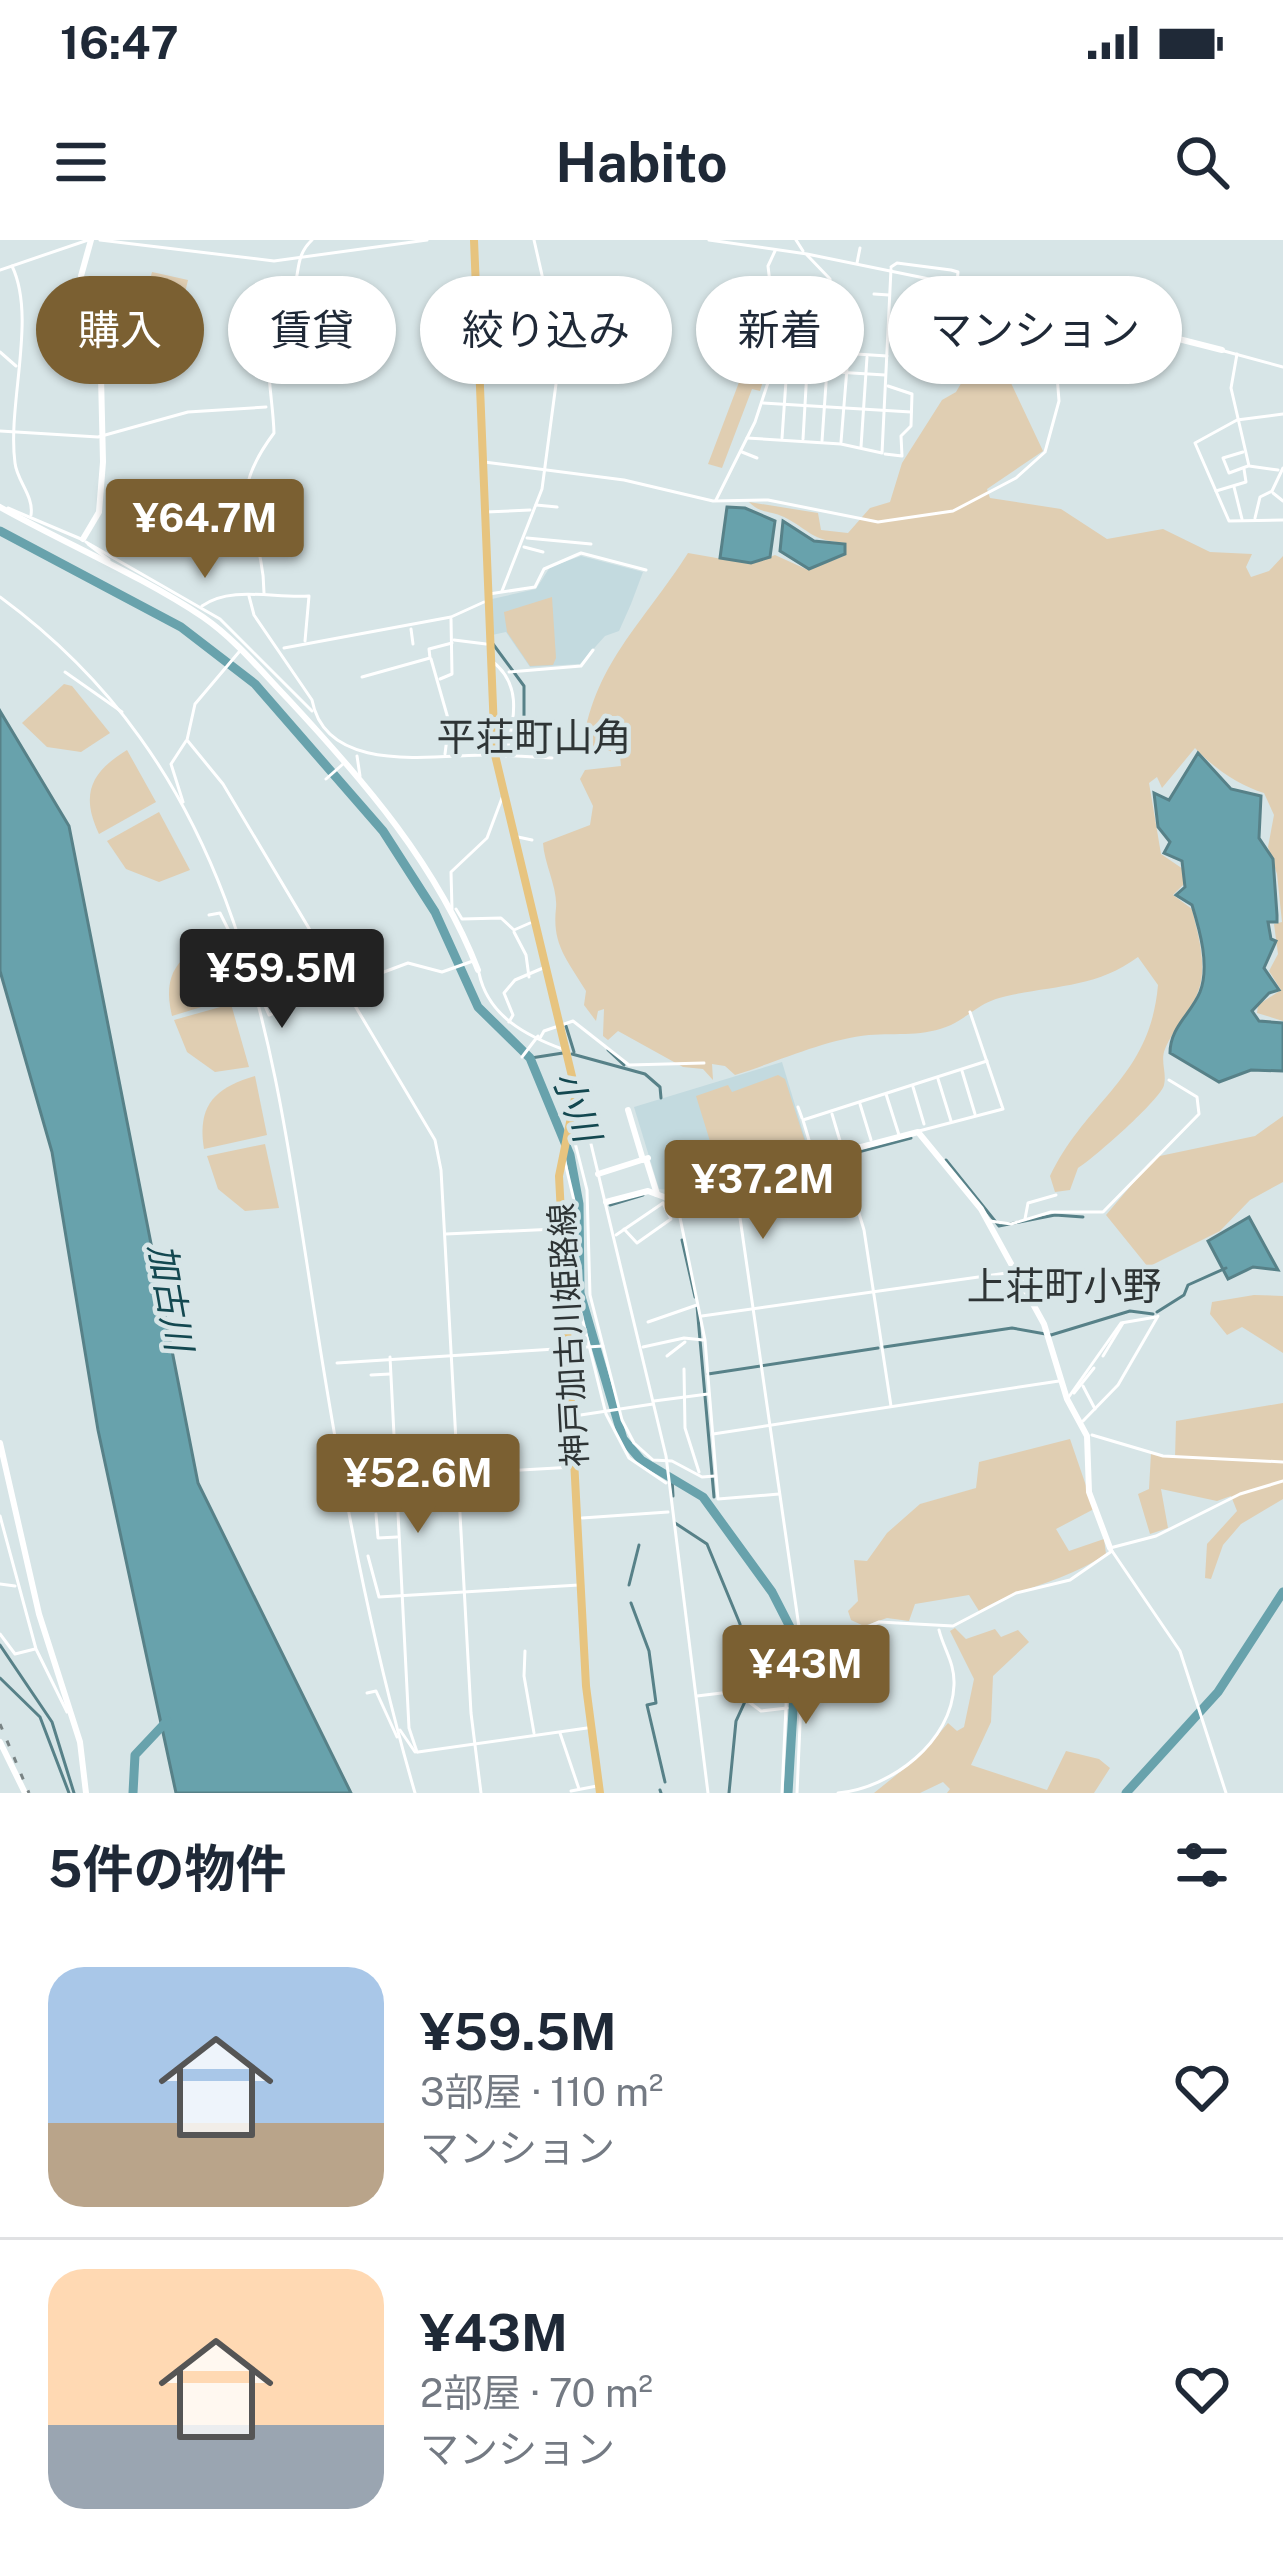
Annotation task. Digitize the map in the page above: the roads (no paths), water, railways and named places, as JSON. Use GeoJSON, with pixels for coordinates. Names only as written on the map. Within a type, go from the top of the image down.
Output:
{"type":"FeatureCollection","features":[{"type":"Feature","properties":{"kind":"main road","name":"神戸加古川姫路線"},"geometry":{"type":"LineString","coordinates":[[474,240],[495,755],[566,1050],[574,1108],[561,1151],[563,1271],[581,1585],[600,1790]]}},
{"type":"Feature","properties":{"kind":"street"},"geometry":{"type":"LineString","coordinates":[[85,541],[102,497],[100,333],[81,277],[94,240]]}},
{"type":"Feature","properties":{"kind":"street"},"geometry":{"type":"LineString","coordinates":[[0,270],[94,240],[297,260],[427,240]]}},
{"type":"Feature","properties":{"kind":"street"},"geometry":{"type":"LineString","coordinates":[[264,593],[248,523],[245,481],[274,433],[268,407],[271,340],[281,307],[292,294],[297,260],[311,240]]}},
{"type":"Feature","properties":{"kind":"street"},"geometry":{"type":"LineString","coordinates":[[535,240],[544,276]]}},
{"type":"Feature","properties":{"kind":"street"},"geometry":{"type":"LineString","coordinates":[[709,240],[753,243],[922,276]]}},
{"type":"Feature","properties":{"kind":"street"},"geometry":{"type":"LineString","coordinates":[[796,240],[827,276]]}},
{"type":"Feature","properties":{"kind":"street"},"geometry":{"type":"LineString","coordinates":[[857,263],[860,248]]}},
{"type":"Feature","properties":{"kind":"street"},"geometry":{"type":"LineString","coordinates":[[769,276],[775,249]]}},
{"type":"Feature","properties":{"kind":"street"},"geometry":{"type":"LineString","coordinates":[[891,276],[897,263],[951,270],[958,276]]}},
{"type":"Feature","properties":{"kind":"street"},"geometry":{"type":"LineString","coordinates":[[12,266],[18,282],[15,467],[32,506],[31,515]]}},
{"type":"Feature","properties":{"kind":"street"},"geometry":{"type":"LineString","coordinates":[[874,294],[888,295]]}},
{"type":"Feature","properties":{"kind":"street"},"geometry":{"type":"LineString","coordinates":[[1182,340],[1283,367]]}},
{"type":"Feature","properties":{"kind":"street"},"geometry":{"type":"LineString","coordinates":[[0,352],[18,367]]}},
{"type":"Feature","properties":{"kind":"street"},"geometry":{"type":"LineString","coordinates":[[1214,492],[1246,481],[1245,451],[1230,378],[1237,354]]}},
{"type":"Feature","properties":{"kind":"street"},"geometry":{"type":"LineString","coordinates":[[864,355],[888,356]]}},
{"type":"Feature","properties":{"kind":"street"},"geometry":{"type":"LineString","coordinates":[[861,447],[867,355]]}},
{"type":"Feature","properties":{"kind":"street"},"geometry":{"type":"LineString","coordinates":[[882,453],[888,366]]}},
{"type":"Feature","properties":{"kind":"street"},"geometry":{"type":"LineString","coordinates":[[866,375],[887,376]]}},
{"type":"Feature","properties":{"kind":"street"},"geometry":{"type":"LineString","coordinates":[[502,591],[523,546],[545,469],[556,384]]}},
{"type":"Feature","properties":{"kind":"street"},"geometry":{"type":"LineString","coordinates":[[716,502],[767,384]]}},
{"type":"Feature","properties":{"kind":"street"},"geometry":{"type":"LineString","coordinates":[[782,440],[786,384]]}},
{"type":"Feature","properties":{"kind":"street"},"geometry":{"type":"LineString","coordinates":[[802,441],[806,384]]}},
{"type":"Feature","properties":{"kind":"street"},"geometry":{"type":"LineString","coordinates":[[822,442],[826,384]]}},
{"type":"Feature","properties":{"kind":"street"},"geometry":{"type":"LineString","coordinates":[[841,444],[846,384]]}},
{"type":"Feature","properties":{"kind":"street"},"geometry":{"type":"LineString","coordinates":[[482,462],[623,480],[716,502],[760,499],[878,522],[953,511],[1016,478],[1045,452],[1059,401],[1058,384]]}},
{"type":"Feature","properties":{"kind":"street"},"geometry":{"type":"LineString","coordinates":[[747,438],[841,444],[902,456],[913,394],[887,385]]}},
{"type":"Feature","properties":{"kind":"street"},"geometry":{"type":"LineString","coordinates":[[761,403],[911,412]]}},
{"type":"Feature","properties":{"kind":"street"},"geometry":{"type":"LineString","coordinates":[[0,431],[103,436],[188,412],[268,407]]}},
{"type":"Feature","properties":{"kind":"street"},"geometry":{"type":"LineString","coordinates":[[1283,414],[1237,420],[1195,442],[1228,521],[1283,520]]}},
{"type":"Feature","properties":{"kind":"street"},"geometry":{"type":"LineString","coordinates":[[883,434],[902,436]]}},
{"type":"Feature","properties":{"kind":"street"},"geometry":{"type":"LineString","coordinates":[[739,451],[757,458]]}},
{"type":"Feature","properties":{"kind":"street"},"geometry":{"type":"LineString","coordinates":[[1245,451],[1223,458],[1229,472],[1246,467],[1281,469],[1272,491],[1260,497],[1254,520]]}},
{"type":"Feature","properties":{"kind":"street"},"geometry":{"type":"LineString","coordinates":[[1234,486],[1242,520]]}},
{"type":"Feature","properties":{"kind":"street"},"geometry":{"type":"LineString","coordinates":[[1272,491],[1283,501]]}},
{"type":"Feature","properties":{"kind":"street"},"geometry":{"type":"LineString","coordinates":[[548,516],[549,506]]}},
{"type":"Feature","properties":{"kind":"street"},"geometry":{"type":"LineString","coordinates":[[0,507],[31,515],[85,541],[202,606],[273,668],[345,747],[357,752],[552,758]]}},
{"type":"Feature","properties":{"kind":"street"},"geometry":{"type":"LineString","coordinates":[[0,507],[206,620],[241,650],[346,761],[462,919],[501,918],[514,930],[529,975]]}},
{"type":"Feature","properties":{"kind":"street"},"geometry":{"type":"LineString","coordinates":[[484,512],[557,507]]}},
{"type":"Feature","properties":{"kind":"street"},"geometry":{"type":"LineString","coordinates":[[248,523],[281,523]]}},
{"type":"Feature","properties":{"kind":"street"},"geometry":{"type":"LineString","coordinates":[[525,538],[544,536],[591,544]]}},
{"type":"Feature","properties":{"kind":"street"},"geometry":{"type":"LineString","coordinates":[[85,541],[120,573]]}},
{"type":"Feature","properties":{"kind":"street"},"geometry":{"type":"LineString","coordinates":[[523,546],[543,552]]}},
{"type":"Feature","properties":{"kind":"street"},"geometry":{"type":"LineString","coordinates":[[282,649],[451,617],[502,591],[536,586],[544,569],[581,553],[646,570]]}},
{"type":"Feature","properties":{"kind":"street"},"geometry":{"type":"LineString","coordinates":[[202,606],[210,600],[264,593],[274,599],[309,596],[305,643]]}},
{"type":"Feature","properties":{"kind":"street"},"geometry":{"type":"LineString","coordinates":[[248,596],[254,615],[282,649],[312,700],[313,712]]}},
{"type":"Feature","properties":{"kind":"street"},"geometry":{"type":"LineString","coordinates":[[0,597],[60,644],[126,715],[183,804]]}},
{"type":"Feature","properties":{"kind":"street"},"geometry":{"type":"LineString","coordinates":[[168,598],[202,606]]}},
{"type":"Feature","properties":{"kind":"street"},"geometry":{"type":"LineString","coordinates":[[437,680],[452,674],[451,617]]}},
{"type":"Feature","properties":{"kind":"street"},"geometry":{"type":"LineString","coordinates":[[410,627],[413,644]]}},
{"type":"Feature","properties":{"kind":"street"},"geometry":{"type":"LineString","coordinates":[[445,755],[449,722],[429,649],[452,642],[489,644]]}},
{"type":"Feature","properties":{"kind":"street"},"geometry":{"type":"LineString","coordinates":[[241,650],[195,704],[187,740],[170,764],[220,885],[251,977],[282,1101],[351,1531],[415,1793]]}},
{"type":"Feature","properties":{"kind":"street"},"geometry":{"type":"LineString","coordinates":[[507,673],[581,666],[593,650]]}},
{"type":"Feature","properties":{"kind":"street"},"geometry":{"type":"LineString","coordinates":[[362,677],[430,658]]}},
{"type":"Feature","properties":{"kind":"street"},"geometry":{"type":"LineString","coordinates":[[490,660],[507,673],[514,693],[506,756]]}},
{"type":"Feature","properties":{"kind":"street"},"geometry":{"type":"LineString","coordinates":[[65,672],[126,715]]}},
{"type":"Feature","properties":{"kind":"street"},"geometry":{"type":"LineString","coordinates":[[492,715],[513,715]]}},
{"type":"Feature","properties":{"kind":"street"},"geometry":{"type":"LineString","coordinates":[[187,740],[223,784],[435,1140],[463,1593],[481,1793]]}},
{"type":"Feature","properties":{"kind":"street"},"geometry":{"type":"LineString","coordinates":[[357,752],[359,777]]}},
{"type":"Feature","properties":{"kind":"street"},"geometry":{"type":"LineString","coordinates":[[326,778],[346,761]]}},
{"type":"Feature","properties":{"kind":"street"},"geometry":{"type":"LineString","coordinates":[[502,798],[487,838],[451,872],[453,909],[488,1003],[509,1022],[566,1050]]}},
{"type":"Feature","properties":{"kind":"street"},"geometry":{"type":"LineString","coordinates":[[512,836],[532,839]]}},
{"type":"Feature","properties":{"kind":"street"},"geometry":{"type":"LineString","coordinates":[[209,915],[220,913],[269,1015],[408,963],[452,970],[475,961]]}},
{"type":"Feature","properties":{"kind":"street"},"geometry":{"type":"LineString","coordinates":[[514,930],[533,922]]}},
{"type":"Feature","properties":{"kind":"street"},"geometry":{"type":"LineString","coordinates":[[509,1022],[513,1015],[504,993],[545,968]]}},
{"type":"Feature","properties":{"kind":"street"},"geometry":{"type":"LineString","coordinates":[[615,1236],[668,1199],[1003,1109],[970,1012]]}},
{"type":"Feature","properties":{"kind":"street"},"geometry":{"type":"LineString","coordinates":[[522,1057],[539,1037],[577,1022],[629,1065],[655,1068],[704,1063]]}},
{"type":"Feature","properties":{"kind":"street"},"geometry":{"type":"LineString","coordinates":[[803,1120],[987,1061]]}},
{"type":"Feature","properties":{"kind":"street"},"geometry":{"type":"LineString","coordinates":[[962,1070],[976,1115]]}},
{"type":"Feature","properties":{"kind":"street"},"geometry":{"type":"LineString","coordinates":[[938,1077],[951,1121]]}},
{"type":"Feature","properties":{"kind":"street"},"geometry":{"type":"LineString","coordinates":[[988,1221],[1025,1220],[1060,1211],[1103,1212],[1199,1114],[1197,1097],[1169,1080]]}},
{"type":"Feature","properties":{"kind":"street"},"geometry":{"type":"LineString","coordinates":[[912,1086],[921,1130],[988,1221],[1044,1324],[1061,1381],[1088,1436],[1089,1492],[1111,1550],[1180,1651],[1226,1793]]}},
{"type":"Feature","properties":{"kind":"street"},"geometry":{"type":"LineString","coordinates":[[886,1094],[899,1136]]}},
{"type":"Feature","properties":{"kind":"street"},"geometry":{"type":"LineString","coordinates":[[859,1102],[872,1144]]}},
{"type":"Feature","properties":{"kind":"street"},"geometry":{"type":"LineString","coordinates":[[798,1107],[814,1160]]}},
{"type":"Feature","properties":{"kind":"street"},"geometry":{"type":"LineString","coordinates":[[574,1108],[584,1115],[655,1402],[708,1793]]}},
{"type":"Feature","properties":{"kind":"street"},"geometry":{"type":"LineString","coordinates":[[628,1110],[657,1194]]}},
{"type":"Feature","properties":{"kind":"street"},"geometry":{"type":"LineString","coordinates":[[831,1111],[847,1151],[891,1408]]}},
{"type":"Feature","properties":{"kind":"street"},"geometry":{"type":"LineString","coordinates":[[569,1125],[587,1190],[590,1295],[620,1411],[634,1443],[653,1460],[713,1476]]}},
{"type":"Feature","properties":{"kind":"street"},"geometry":{"type":"LineString","coordinates":[[561,1151],[574,1199],[576,1270],[606,1414],[629,1458],[668,1484]]}},
{"type":"Feature","properties":{"kind":"street"},"geometry":{"type":"LineString","coordinates":[[598,1174],[646,1159]]}},
{"type":"Feature","properties":{"kind":"street"},"geometry":{"type":"LineString","coordinates":[[735,1181],[803,1655],[796,1793]]}},
{"type":"Feature","properties":{"kind":"street"},"geometry":{"type":"LineString","coordinates":[[606,1202],[648,1191],[668,1199],[699,1304],[713,1476],[721,1502],[781,1493]]}},
{"type":"Feature","properties":{"kind":"street"},"geometry":{"type":"LineString","coordinates":[[1025,1220],[1023,1208],[1028,1203],[1056,1195]]}},
{"type":"Feature","properties":{"kind":"street"},"geometry":{"type":"LineString","coordinates":[[624,1229],[637,1243],[671,1219],[668,1199]]}},
{"type":"Feature","properties":{"kind":"street"},"geometry":{"type":"LineString","coordinates":[[444,1234],[562,1229]]}},
{"type":"Feature","properties":{"kind":"street"},"geometry":{"type":"LineString","coordinates":[[563,1271],[588,1270]]}},
{"type":"Feature","properties":{"kind":"street"},"geometry":{"type":"LineString","coordinates":[[700,1316],[1017,1272]]}},
{"type":"Feature","properties":{"kind":"street"},"geometry":{"type":"LineString","coordinates":[[648,1322],[699,1304]]}},
{"type":"Feature","properties":{"kind":"street"},"geometry":{"type":"LineString","coordinates":[[1069,1397],[1124,1321],[1158,1316],[1118,1385],[1080,1422]]}},
{"type":"Feature","properties":{"kind":"street"},"geometry":{"type":"LineString","coordinates":[[1069,1397],[1124,1321]]}},
{"type":"Feature","properties":{"kind":"street"},"geometry":{"type":"LineString","coordinates":[[667,1356],[681,1350],[686,1340]]}},
{"type":"Feature","properties":{"kind":"street"},"geometry":{"type":"LineString","coordinates":[[641,1347],[703,1340]]}},
{"type":"Feature","properties":{"kind":"street"},"geometry":{"type":"LineString","coordinates":[[337,1363],[603,1346]]}},
{"type":"Feature","properties":{"kind":"street"},"geometry":{"type":"LineString","coordinates":[[390,1357],[410,1728],[417,1753]]}},
{"type":"Feature","properties":{"kind":"street"},"geometry":{"type":"LineString","coordinates":[[684,1369],[685,1428],[700,1476]]}},
{"type":"Feature","properties":{"kind":"street"},"geometry":{"type":"LineString","coordinates":[[370,1375],[391,1374]]}},
{"type":"Feature","properties":{"kind":"street"},"geometry":{"type":"LineString","coordinates":[[712,1435],[1061,1381]]}},
{"type":"Feature","properties":{"kind":"street"},"geometry":{"type":"LineString","coordinates":[[1082,1384],[1096,1411]]}},
{"type":"Feature","properties":{"kind":"street"},"geometry":{"type":"LineString","coordinates":[[572,1416],[606,1414],[685,1394],[708,1394]]}},
{"type":"Feature","properties":{"kind":"street"},"geometry":{"type":"LineString","coordinates":[[1092,1435],[1163,1456],[1283,1462]]}},
{"type":"Feature","properties":{"kind":"street"},"geometry":{"type":"LineString","coordinates":[[0,1443],[39,1614],[74,1720],[86,1793]]}},
{"type":"Feature","properties":{"kind":"street"},"geometry":{"type":"LineString","coordinates":[[397,1477],[575,1467]]}},
{"type":"Feature","properties":{"kind":"street"},"geometry":{"type":"LineString","coordinates":[[695,1696],[736,1692],[789,1661],[879,1622],[953,1627],[1016,1593],[1070,1580],[1111,1550],[1156,1536],[1240,1494],[1283,1481]]}},
{"type":"Feature","properties":{"kind":"street"},"geometry":{"type":"LineString","coordinates":[[578,1518],[670,1512]]}},
{"type":"Feature","properties":{"kind":"street"},"geometry":{"type":"LineString","coordinates":[[376,1514],[378,1538],[399,1537]]}},
{"type":"Feature","properties":{"kind":"street"},"geometry":{"type":"LineString","coordinates":[[0,1516],[2,1540],[37,1649],[74,1720]]}},
{"type":"Feature","properties":{"kind":"street"},"geometry":{"type":"LineString","coordinates":[[368,1556],[377,1596],[581,1585]]}},
{"type":"Feature","properties":{"kind":"street"},"geometry":{"type":"LineString","coordinates":[[0,1584],[17,1587]]}},
{"type":"Feature","properties":{"kind":"street"},"geometry":{"type":"LineString","coordinates":[[838,1793],[866,1791],[886,1781],[919,1755],[948,1720],[954,1681],[939,1628]]}},
{"type":"Feature","properties":{"kind":"street"},"geometry":{"type":"LineString","coordinates":[[0,1634],[15,1654],[37,1649]]}},
{"type":"Feature","properties":{"kind":"street"},"geometry":{"type":"LineString","coordinates":[[525,1651],[524,1676],[535,1734]]}},
{"type":"Feature","properties":{"kind":"street"},"geometry":{"type":"LineString","coordinates":[[782,1793],[789,1661]]}},
{"type":"Feature","properties":{"kind":"street"},"geometry":{"type":"LineString","coordinates":[[368,1693],[376,1691],[401,1744]]}},
{"type":"Feature","properties":{"kind":"street"},"geometry":{"type":"LineString","coordinates":[[736,1692],[761,1711],[787,1708]]}},
{"type":"Feature","properties":{"kind":"street"},"geometry":{"type":"LineString","coordinates":[[397,1726],[417,1753]]}},
{"type":"Feature","properties":{"kind":"street"},"geometry":{"type":"LineString","coordinates":[[417,1753],[592,1727]]}},
{"type":"Feature","properties":{"kind":"street"},"geometry":{"type":"LineString","coordinates":[[559,1731],[579,1789]]}},
{"type":"Feature","properties":{"kind":"street"},"geometry":{"type":"LineString","coordinates":[[0,1743],[25,1793]]}},
{"type":"Feature","properties":{"kind":"street"},"geometry":{"type":"LineString","coordinates":[[571,1790],[600,1790]]}},
{"type":"Feature","properties":{"kind":"water"},"geometry":{"type":"Polygon","coordinates":[[[727,507],[745,508],[775,521],[770,557],[751,563],[720,558],[727,507]]]}},
{"type":"Feature","properties":{"kind":"water"},"geometry":{"type":"Polygon","coordinates":[[[783,521],[814,541],[845,544],[845,554],[809,569],[780,551],[783,521]]]}},
{"type":"Feature","properties":{"kind":"water"},"geometry":{"type":"Polygon","coordinates":[[[0,711],[69,826],[198,1483],[351,1793],[176,1793],[98,1430],[52,1152],[0,971],[0,711]]]}},
{"type":"Feature","properties":{"kind":"water"},"geometry":{"type":"Polygon","coordinates":[[[1198,753],[1231,789],[1261,796],[1259,838],[1273,859],[1277,915],[1277,922],[1268,922],[1271,939],[1276,941],[1264,968],[1279,990],[1269,993],[1252,1011],[1259,1021],[1283,1023],[1283,1071],[1251,1070],[1219,1082],[1170,1053],[1177,1028],[1200,992],[1204,960],[1192,905],[1176,895],[1185,887],[1182,861],[1164,853],[1170,842],[1158,827],[1154,793],[1169,800],[1198,753]]]}},
{"type":"Feature","properties":{"kind":"water"},"geometry":{"type":"Polygon","coordinates":[[[1249,1217],[1278,1270],[1253,1267],[1228,1279],[1208,1241],[1249,1217]]]}},
{"type":"Feature","properties":{"kind":"waterway","name":"小川"},"geometry":{"type":"LineString","coordinates":[[0,531],[181,627],[255,684],[383,831],[435,912],[478,1007],[530,1058],[570,1155],[579,1204],[580,1293],[623,1439],[641,1460],[703,1497],[772,1592],[791,1629],[796,1661],[788,1793]]}},
{"type":"Feature","properties":{"kind":"waterway"},"geometry":{"type":"LineString","coordinates":[[493,644],[524,686],[524,719]]}},
{"type":"Feature","properties":{"kind":"waterway"},"geometry":{"type":"LineString","coordinates":[[566,1026],[574,1052]]}},
{"type":"Feature","properties":{"kind":"waterway"},"geometry":{"type":"LineString","coordinates":[[608,1050],[624,1065]]}},
{"type":"Feature","properties":{"kind":"waterway"},"geometry":{"type":"LineString","coordinates":[[531,1058],[563,1053]]}},
{"type":"Feature","properties":{"kind":"waterway"},"geometry":{"type":"LineString","coordinates":[[572,1054],[645,1074],[660,1087],[661,1098]]}},
{"type":"Feature","properties":{"kind":"waterway"},"geometry":{"type":"LineString","coordinates":[[680,1199],[911,1138]]}},
{"type":"Feature","properties":{"kind":"waterway"},"geometry":{"type":"LineString","coordinates":[[946,1160],[999,1226],[1055,1215],[1083,1217]]}},
{"type":"Feature","properties":{"kind":"waterway"},"geometry":{"type":"LineString","coordinates":[[610,1205],[643,1195]]}},
{"type":"Feature","properties":{"kind":"waterway"},"geometry":{"type":"LineString","coordinates":[[682,1240],[695,1297]]}},
{"type":"Feature","properties":{"kind":"waterway"},"geometry":{"type":"LineString","coordinates":[[1157,1312],[1184,1295],[1188,1285],[1226,1268]]}},
{"type":"Feature","properties":{"kind":"waterway"},"geometry":{"type":"LineString","coordinates":[[697,1306],[714,1497]]}},
{"type":"Feature","properties":{"kind":"waterway"},"geometry":{"type":"LineString","coordinates":[[884,1347],[1012,1328],[1051,1335],[1130,1311],[1153,1314]]}},
{"type":"Feature","properties":{"kind":"waterway"},"geometry":{"type":"LineString","coordinates":[[708,1374],[878,1348]]}},
{"type":"Feature","properties":{"kind":"waterway"},"geometry":{"type":"LineString","coordinates":[[672,1478],[673,1496]]}},
{"type":"Feature","properties":{"kind":"waterway"},"geometry":{"type":"LineString","coordinates":[[675,1523],[707,1544],[740,1624],[747,1697],[736,1721],[729,1793]]}},
{"type":"Feature","properties":{"kind":"waterway"},"geometry":{"type":"LineString","coordinates":[[629,1585],[639,1545]]}},
{"type":"Feature","properties":{"kind":"waterway","name":"小川"},"geometry":{"type":"LineString","coordinates":[[1126,1793],[1218,1692],[1283,1592]]}},
{"type":"Feature","properties":{"kind":"waterway"},"geometry":{"type":"LineString","coordinates":[[631,1603],[649,1651],[656,1703],[647,1705],[665,1782]]}},
{"type":"Feature","properties":{"kind":"waterway"},"geometry":{"type":"LineString","coordinates":[[0,1645],[52,1722],[74,1793]]}},
{"type":"Feature","properties":{"kind":"waterway"},"geometry":{"type":"LineString","coordinates":[[0,1678],[40,1717],[69,1793]]}},
{"type":"Feature","properties":{"kind":"waterway"},"geometry":{"type":"LineString","coordinates":[[133,1793],[135,1755],[167,1721]]}},
{"type":"Feature","properties":{"kind":"railway"},"geometry":{"type":"LineString","coordinates":[[0,1724],[29,1793]]}},
{"type":"Feature","properties":{"kind":"district","name":"平荘町山角"},"geometry":{"type":"Point","coordinates":[534,737]}},
{"type":"Feature","properties":{"kind":"district","name":"上荘町小野"},"geometry":{"type":"Point","coordinates":[1064,1286]}},
{"type":"Feature","properties":{"kind":"water label","name":"加古川"},"geometry":{"type":"Point","coordinates":[171,1297]}}]}
